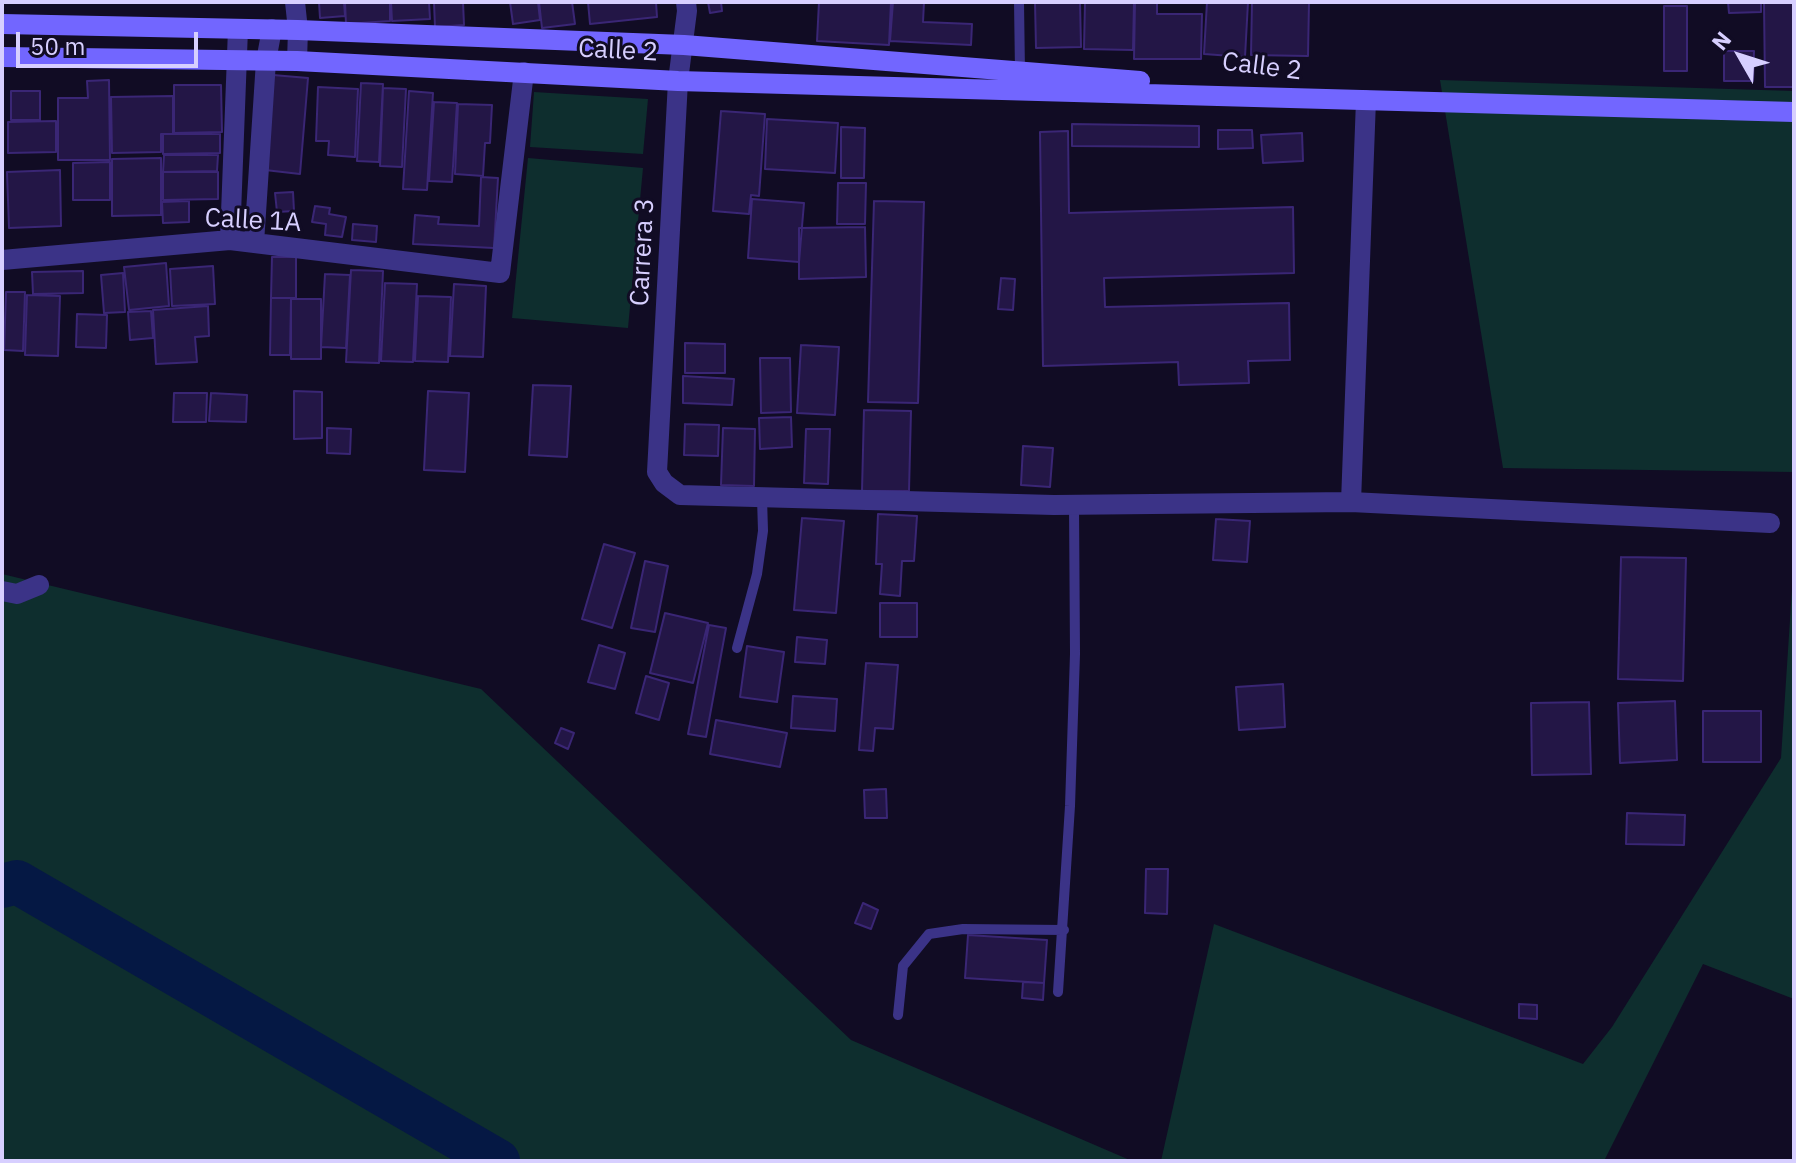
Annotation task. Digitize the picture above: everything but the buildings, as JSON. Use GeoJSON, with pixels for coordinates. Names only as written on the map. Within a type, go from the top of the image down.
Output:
{"type":"FeatureCollection","features":[{"type":"Feature","properties":{"kind":"main road","name":"Calle 2"},"geometry":{"type":"LineString","coordinates":[[2,24],[272,29],[684,45],[1019,80],[1311,99],[1794,112]]}},
{"type":"Feature","properties":{"kind":"main road","name":"Calle 2"},"geometry":{"type":"LineString","coordinates":[[2,57],[297,61],[678,81],[1019,80]]}},
{"type":"Feature","properties":{"kind":"street"},"geometry":{"type":"LineString","coordinates":[[295,2],[297,61]]}},
{"type":"Feature","properties":{"kind":"street","name":"Carrera 3"},"geometry":{"type":"LineString","coordinates":[[686,2],[678,81],[657,472],[664,483],[680,495],[762,498]]}},
{"type":"Feature","properties":{"kind":"street"},"geometry":{"type":"LineString","coordinates":[[230,240],[238,29]]}},
{"type":"Feature","properties":{"kind":"street"},"geometry":{"type":"LineString","coordinates":[[254,243],[266,61],[272,29]]}},
{"type":"Feature","properties":{"kind":"street","name":"Calle 1A"},"geometry":{"type":"LineString","coordinates":[[2,260],[230,240],[500,273],[524,72]]}},
{"type":"Feature","properties":{"kind":"street"},"geometry":{"type":"LineString","coordinates":[[1351,502],[1366,100]]}},
{"type":"Feature","properties":{"kind":"street"},"geometry":{"type":"LineString","coordinates":[[762,498],[1074,505],[1351,502],[1770,523]]}},
{"type":"Feature","properties":{"kind":"street"},"geometry":{"type":"LineString","coordinates":[[2,591],[17,594],[39,585]]}},
{"type":"Feature","properties":{"kind":"lane"},"geometry":{"type":"LineString","coordinates":[[1019,2],[1019,80]]}},
{"type":"Feature","properties":{"kind":"lane"},"geometry":{"type":"LineString","coordinates":[[737,648],[757,574],[763,531],[762,498]]}},
{"type":"Feature","properties":{"kind":"lane"},"geometry":{"type":"LineString","coordinates":[[1058,992],[1064,930],[1075,654],[1074,505]]}},
{"type":"Feature","properties":{"kind":"lane"},"geometry":{"type":"LineString","coordinates":[[898,1015],[903,966],[929,934],[963,929],[1064,930]]}},
{"type":"Feature","properties":{"kind":"green space"},"geometry":{"type":"Polygon","coordinates":[[[1440,80],[1794,91],[1794,472],[1503,468],[1440,80]]]}},
{"type":"Feature","properties":{"kind":"green space"},"geometry":{"type":"Polygon","coordinates":[[[534,92],[648,99],[643,154],[530,147],[534,92]]]}},
{"type":"Feature","properties":{"kind":"green space"},"geometry":{"type":"Polygon","coordinates":[[[528,158],[643,168],[628,328],[512,318],[528,158]]]}},
{"type":"Feature","properties":{"kind":"green space"},"geometry":{"type":"Polygon","coordinates":[[[1794,558],[1794,999],[1703,964],[1604,1161],[1161,1161],[1214,924],[1583,1064],[1612,1027],[1781,758],[1794,558]]]}},
{"type":"Feature","properties":{"kind":"green space"},"geometry":{"type":"Polygon","coordinates":[[[2,574],[481,689],[851,1040],[1132,1161],[2,1161],[2,574]]]}},
{"type":"Feature","properties":{"kind":"waterway"},"geometry":{"type":"LineString","coordinates":[[2,886],[17,882],[498,1161]]}}]}
